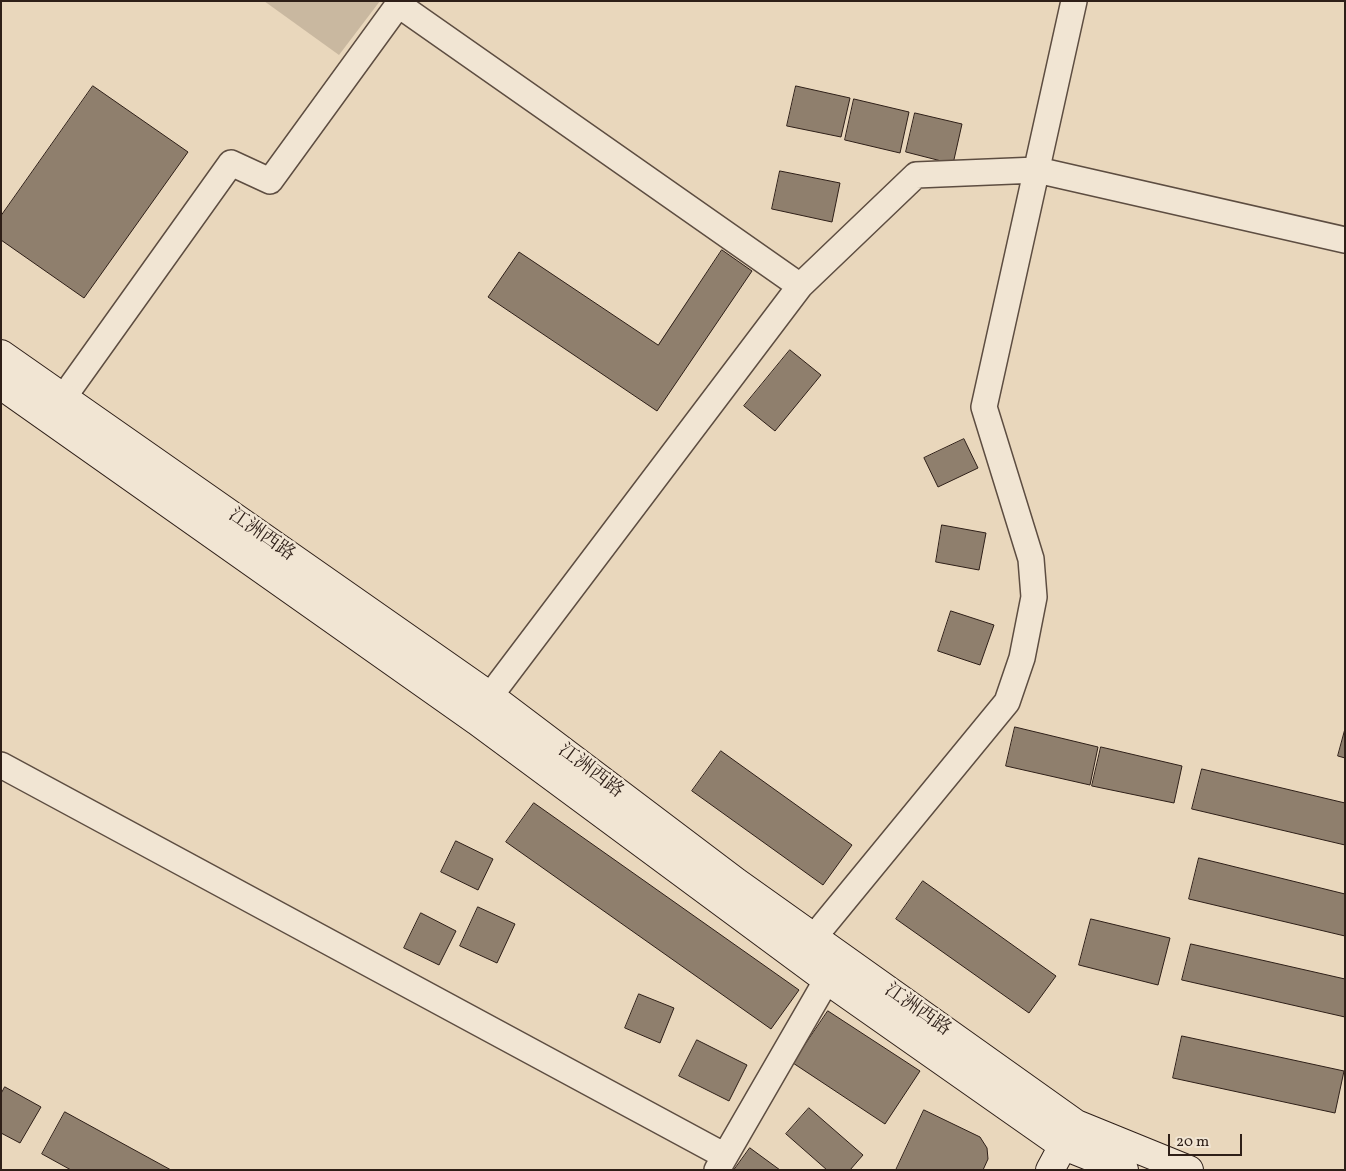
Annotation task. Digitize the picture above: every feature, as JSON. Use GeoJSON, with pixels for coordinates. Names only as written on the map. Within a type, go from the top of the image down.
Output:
{"type":"FeatureCollection","features":[{"type":"Feature","properties":{"kind":"main road","name":"江洲西路"},"geometry":{"type":"LineString","coordinates":[[1,354],[490,696],[736,882],[814,937],[833,968]]}},
{"type":"Feature","properties":{"kind":"main road","name":"江洲西路"},"geometry":{"type":"LineString","coordinates":[[1,385],[477,721],[1069,1134],[1124,1170]]}},
{"type":"Feature","properties":{"kind":"main road","name":"江洲西路"},"geometry":{"type":"LineString","coordinates":[[1069,1134],[1189,1170]]}},
{"type":"Feature","properties":{"kind":"main road"},"geometry":{"type":"LineString","coordinates":[[1050,1170],[1069,1134]]}},
{"type":"Feature","properties":{"kind":"street"},"geometry":{"type":"LineString","coordinates":[[814,937],[1008,702],[1022,658],[1034,597],[1031,560],[984,408],[1074,1]]}},
{"type":"Feature","properties":{"kind":"street"},"geometry":{"type":"LineString","coordinates":[[63,398],[231,163],[270,181],[400,3],[800,286]]}},
{"type":"Feature","properties":{"kind":"street"},"geometry":{"type":"LineString","coordinates":[[490,696],[800,286],[916,175],[1036,170],[1345,240]]}},
{"type":"Feature","properties":{"kind":"street"},"geometry":{"type":"LineString","coordinates":[[1,765],[721,1163],[833,968]]}},
{"type":"Feature","properties":{"kind":"shaded area"},"geometry":{"type":"Polygon","coordinates":[[[264,1],[380,1],[339,55],[264,1]]]}},
{"type":"Feature","properties":{"kind":"building"},"geometry":{"type":"Polygon","coordinates":[[[93,86],[188,152],[84,298],[1,240],[1,216],[93,86]]]}},
{"type":"Feature","properties":{"kind":"building"},"geometry":{"type":"Polygon","coordinates":[[[796,86],[850,98],[841,137],[787,126],[796,86]]]}},
{"type":"Feature","properties":{"kind":"building"},"geometry":{"type":"Polygon","coordinates":[[[854,99],[909,112],[900,153],[845,140],[854,99]]]}},
{"type":"Feature","properties":{"kind":"building"},"geometry":{"type":"Polygon","coordinates":[[[915,113],[962,124],[953,164],[906,152],[915,113]]]}},
{"type":"Feature","properties":{"kind":"building"},"geometry":{"type":"Polygon","coordinates":[[[780,171],[840,183],[832,222],[772,209],[780,171]]]}},
{"type":"Feature","properties":{"kind":"building"},"geometry":{"type":"Polygon","coordinates":[[[722,250],[752,271],[657,411],[488,297],[519,252],[658,345],[722,250]]]}},
{"type":"Feature","properties":{"kind":"building"},"geometry":{"type":"Polygon","coordinates":[[[790,350],[821,375],[775,431],[744,406],[790,350]]]}},
{"type":"Feature","properties":{"kind":"building"},"geometry":{"type":"Polygon","coordinates":[[[964,439],[978,468],[938,487],[924,458],[964,439]]]}},
{"type":"Feature","properties":{"kind":"building"},"geometry":{"type":"Polygon","coordinates":[[[942,525],[986,533],[979,570],[936,562],[942,525]]]}},
{"type":"Feature","properties":{"kind":"building"},"geometry":{"type":"Polygon","coordinates":[[[951,611],[994,625],[980,665],[938,651],[951,611]]]}},
{"type":"Feature","properties":{"kind":"building"},"geometry":{"type":"Polygon","coordinates":[[[1015,727],[1098,747],[1090,785],[1006,766],[1015,727]]]}},
{"type":"Feature","properties":{"kind":"building"},"geometry":{"type":"Polygon","coordinates":[[[1345,729],[1345,758],[1338,756],[1345,729]]]}},
{"type":"Feature","properties":{"kind":"building"},"geometry":{"type":"Polygon","coordinates":[[[1101,747],[1182,766],[1174,803],[1092,786],[1101,747]]]}},
{"type":"Feature","properties":{"kind":"building"},"geometry":{"type":"Polygon","coordinates":[[[721,751],[852,845],[823,885],[692,791],[721,751]]]}},
{"type":"Feature","properties":{"kind":"building"},"geometry":{"type":"Polygon","coordinates":[[[1202,769],[1345,803],[1345,845],[1192,809],[1202,769]]]}},
{"type":"Feature","properties":{"kind":"building"},"geometry":{"type":"Polygon","coordinates":[[[534,803],[799,990],[771,1029],[506,842],[534,803]]]}},
{"type":"Feature","properties":{"kind":"building"},"geometry":{"type":"Polygon","coordinates":[[[456,841],[493,859],[478,890],[441,872],[456,841]]]}},
{"type":"Feature","properties":{"kind":"building"},"geometry":{"type":"Polygon","coordinates":[[[1199,858],[1345,894],[1345,936],[1189,899],[1199,858]]]}},
{"type":"Feature","properties":{"kind":"building"},"geometry":{"type":"Polygon","coordinates":[[[923,881],[1056,976],[1029,1013],[896,919],[923,881]]]}},
{"type":"Feature","properties":{"kind":"building"},"geometry":{"type":"Polygon","coordinates":[[[478,907],[515,924],[497,963],[460,946],[478,907]]]}},
{"type":"Feature","properties":{"kind":"building"},"geometry":{"type":"Polygon","coordinates":[[[421,913],[456,931],[439,965],[404,948],[421,913]]]}},
{"type":"Feature","properties":{"kind":"building"},"geometry":{"type":"Polygon","coordinates":[[[1091,919],[1170,938],[1158,985],[1079,965],[1091,919]]]}},
{"type":"Feature","properties":{"kind":"building"},"geometry":{"type":"Polygon","coordinates":[[[1191,944],[1345,979],[1345,1017],[1182,980],[1191,944]]]}},
{"type":"Feature","properties":{"kind":"building"},"geometry":{"type":"Polygon","coordinates":[[[639,994],[674,1008],[660,1043],[625,1028],[639,994]]]}},
{"type":"Feature","properties":{"kind":"building"},"geometry":{"type":"Polygon","coordinates":[[[828,1011],[920,1071],[885,1124],[793,1063],[828,1011]]]}},
{"type":"Feature","properties":{"kind":"building"},"geometry":{"type":"Polygon","coordinates":[[[1182,1036],[1344,1071],[1335,1113],[1173,1078],[1182,1036]]]}},
{"type":"Feature","properties":{"kind":"building"},"geometry":{"type":"Polygon","coordinates":[[[697,1040],[747,1065],[729,1101],[679,1076],[697,1040]]]}},
{"type":"Feature","properties":{"kind":"building"},"geometry":{"type":"Polygon","coordinates":[[[5,1087],[41,1107],[20,1143],[1,1133],[1,1094],[5,1087]]]}},
{"type":"Feature","properties":{"kind":"building"},"geometry":{"type":"Polygon","coordinates":[[[809,1108],[863,1155],[850,1170],[827,1170],[786,1134],[809,1108]]]}},
{"type":"Feature","properties":{"kind":"building"},"geometry":{"type":"Polygon","coordinates":[[[924,1110],[980,1137],[987,1148],[988,1159],[983,1170],[896,1170],[924,1110]]]}},
{"type":"Feature","properties":{"kind":"building"},"geometry":{"type":"Polygon","coordinates":[[[65,1112],[171,1170],[71,1170],[42,1154],[65,1112]]]}},
{"type":"Feature","properties":{"kind":"building"},"geometry":{"type":"Polygon","coordinates":[[[750,1148],[780,1170],[734,1170],[750,1148]]]}}]}
